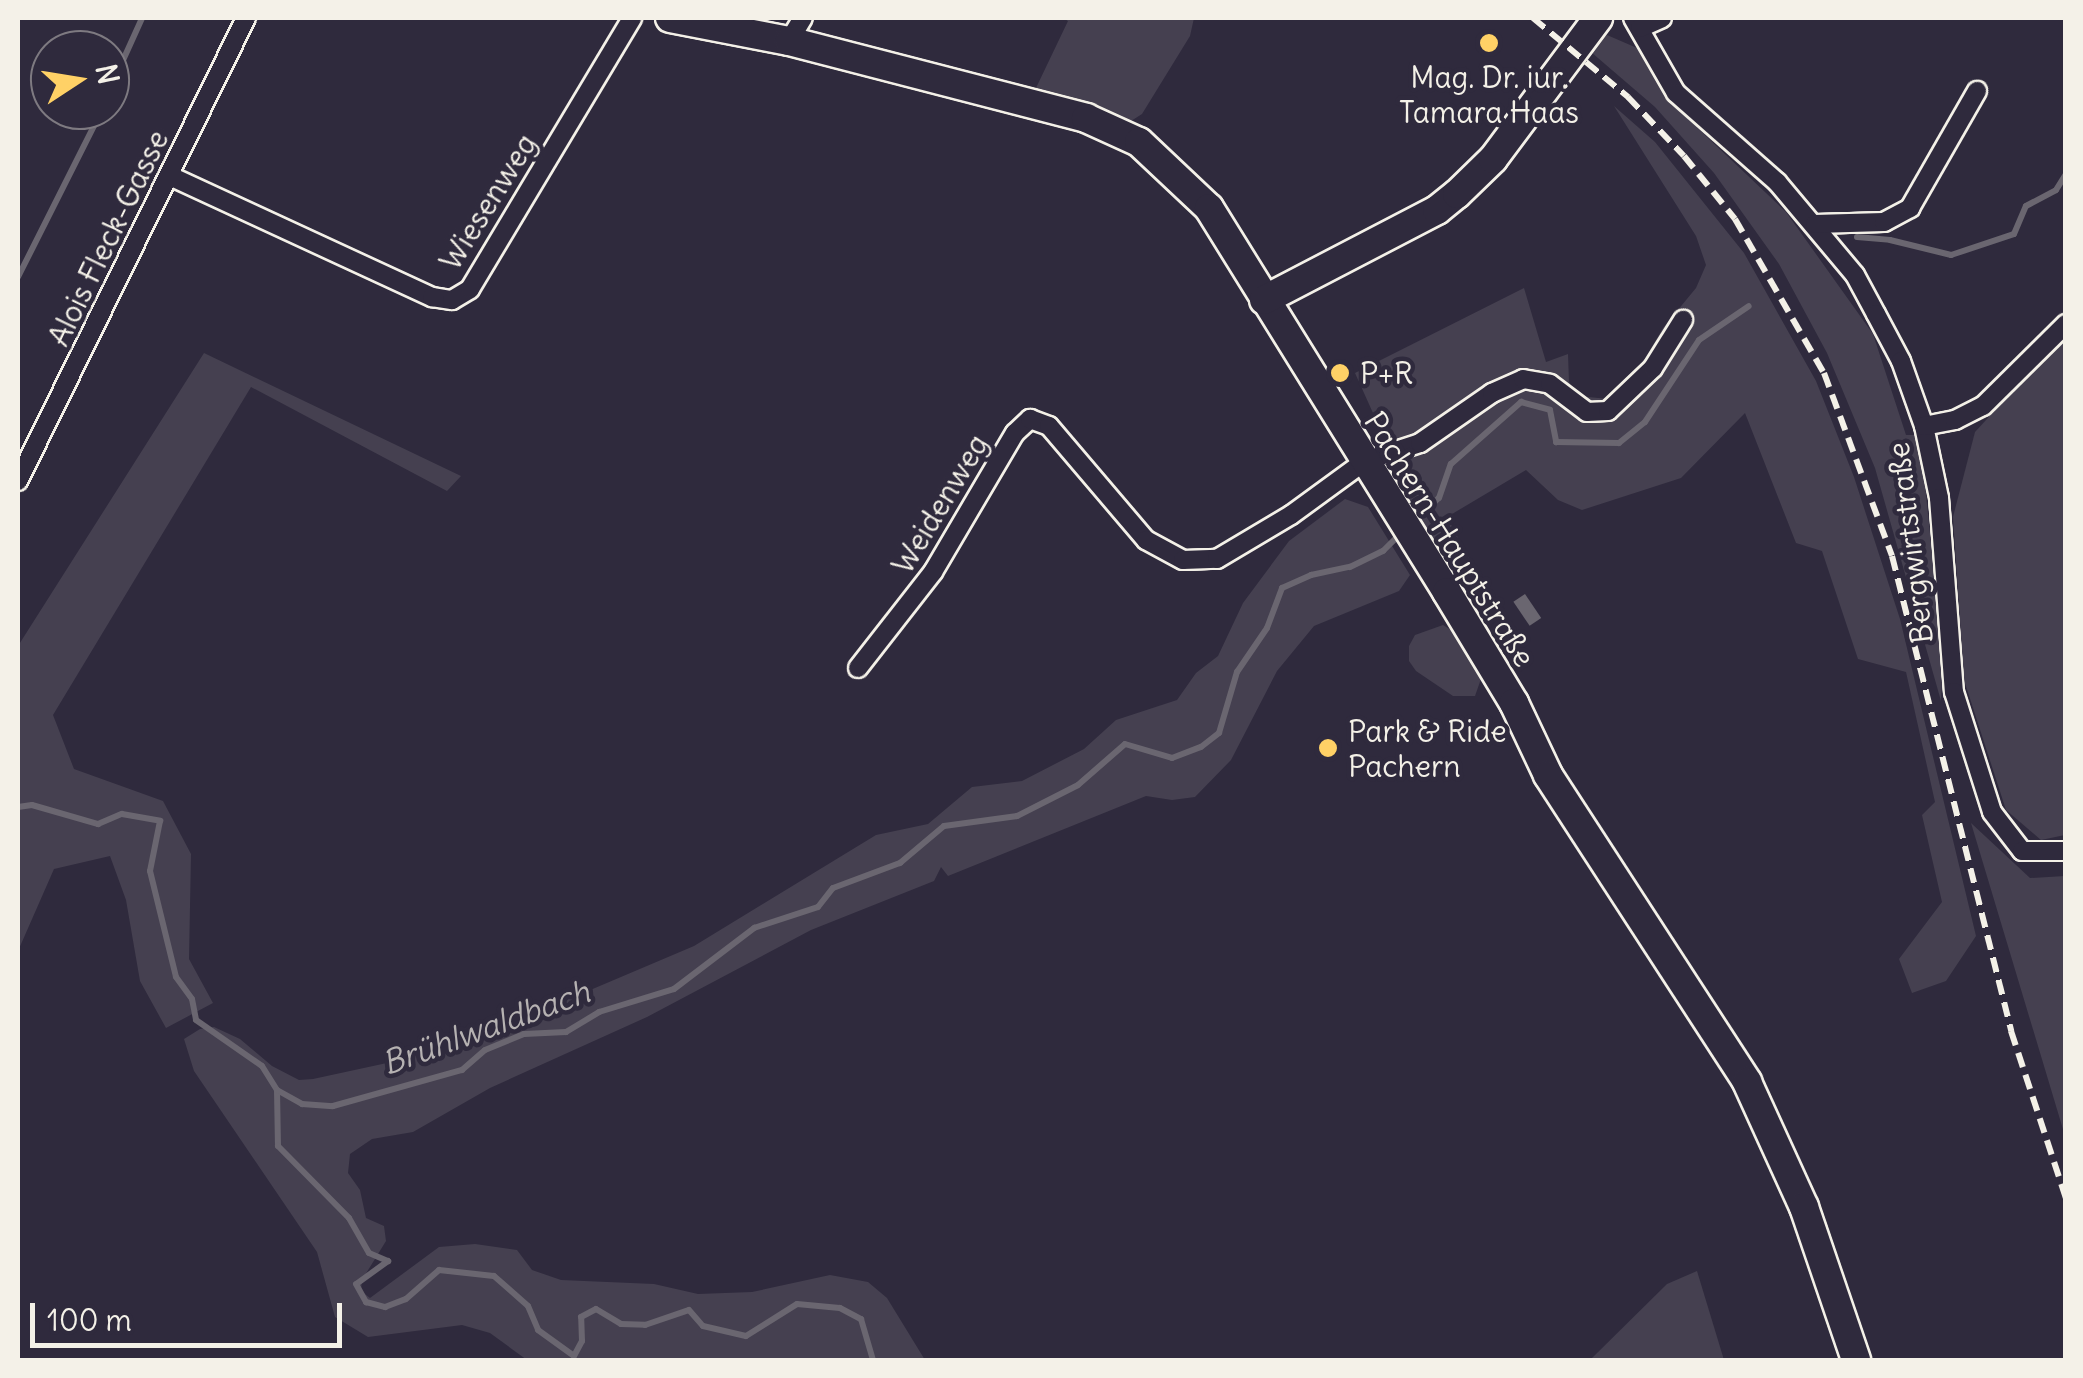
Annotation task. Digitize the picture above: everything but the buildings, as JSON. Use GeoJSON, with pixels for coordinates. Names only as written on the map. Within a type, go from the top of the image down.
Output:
{"type":"FeatureCollection","features":[{"type":"Feature","properties":{"kind":"main road","name":"Pachern-Hauptstraße"},"geometry":{"type":"LineString","coordinates":[[670,18],[796,29],[1086,118],[1140,142],[1209,208],[1425,555],[1516,708],[1548,775],[1746,1082],[1803,1203],[1856,1360]]}},
{"type":"Feature","properties":{"kind":"main road"},"geometry":{"type":"LineString","coordinates":[[1264,300],[1437,210],[1456,194],[1492,159],[1598,18]]}},
{"type":"Feature","properties":{"kind":"street","name":"Alois Fleck-Gasse"},"geometry":{"type":"LineString","coordinates":[[18,482],[246,18]]}},
{"type":"Feature","properties":{"kind":"street","name":"Wiesenweg"},"geometry":{"type":"LineString","coordinates":[[170,176],[432,297],[452,300],[470,289],[632,18]]}},
{"type":"Feature","properties":{"kind":"street","name":"Bergwirtstraße"},"geometry":{"type":"LineString","coordinates":[[1662,18],[1636,22],[1676,93],[1777,182],[1816,224],[1855,274],[1900,362],[1924,426],[1939,498],[1954,692],[1992,812],[2022,851],[2066,852]]}},
{"type":"Feature","properties":{"kind":"street"},"geometry":{"type":"LineString","coordinates":[[1816,224],[1884,222],[1910,208],[1977,91]]}},
{"type":"Feature","properties":{"kind":"street"},"geometry":{"type":"LineString","coordinates":[[1365,461],[1420,442],[1492,393],[1523,379],[1550,384],[1587,412],[1608,411],[1653,368],[1683,320]]}},
{"type":"Feature","properties":{"kind":"street"},"geometry":{"type":"LineString","coordinates":[[1924,426],[1955,420],[1984,406],[2066,324]]}},
{"type":"Feature","properties":{"kind":"street","name":"Weidenweg"},"geometry":{"type":"LineString","coordinates":[[858,668],[933,572],[1015,432],[1030,418],[1050,426],[1146,540],[1183,560],[1217,559],[1291,515],[1365,461]]}},
{"type":"Feature","properties":{"kind":"shaded area"},"geometry":{"type":"Polygon","coordinates":[[[1063,18],[1194,18],[1190,36],[1142,114],[1131,121],[1035,90],[1068,21],[1063,18]]]}},
{"type":"Feature","properties":{"kind":"shaded area"},"geometry":{"type":"Polygon","coordinates":[[[1607,35],[1637,48],[1667,99],[1786,212],[1873,334],[1906,435],[1917,435],[1923,465],[1943,661],[1941,701],[1875,468],[1827,353],[1779,264],[1714,173],[1655,107],[1584,46],[1607,35]]]}},
{"type":"Feature","properties":{"kind":"shaded area"},"geometry":{"type":"Polygon","coordinates":[[[1614,106],[1655,142],[1744,253],[1816,381],[1854,477],[1900,619],[1976,936],[1946,981],[1912,993],[1899,959],[1942,902],[1922,815],[1935,802],[1906,672],[1858,659],[1822,551],[1796,543],[1745,413],[1681,478],[1582,510],[1558,500],[1526,470],[1447,517],[1476,572],[1461,584],[1390,467],[1431,448],[1452,412],[1427,433],[1386,442],[1355,373],[1524,288],[1546,362],[1568,354],[1569,382],[1577,396],[1609,399],[1635,376],[1663,328],[1696,288],[1706,265],[1696,236],[1614,106]]]}},
{"type":"Feature","properties":{"kind":"shaded area"},"geometry":{"type":"Polygon","coordinates":[[[2065,334],[2065,835],[2041,840],[2006,810],[1964,680],[1953,517],[1975,432],[2065,334]]]}},
{"type":"Feature","properties":{"kind":"shaded area"},"geometry":{"type":"Polygon","coordinates":[[[204,353],[461,476],[447,491],[251,387],[53,715],[74,769],[163,801],[191,854],[189,959],[213,1003],[166,1028],[140,981],[126,900],[110,856],[54,869],[18,951],[18,646],[204,353]]]}},
{"type":"Feature","properties":{"kind":"shaded area"},"geometry":{"type":"Polygon","coordinates":[[[1345,499],[1368,507],[1410,575],[1399,591],[1314,626],[1277,671],[1231,760],[1195,797],[1172,800],[1146,796],[948,876],[941,867],[934,881],[811,930],[647,1017],[490,1088],[413,1132],[372,1139],[350,1154],[348,1173],[360,1190],[366,1218],[384,1226],[386,1241],[362,1280],[361,1291],[370,1298],[439,1247],[475,1244],[517,1250],[532,1270],[561,1280],[654,1284],[698,1294],[752,1292],[830,1275],[868,1282],[887,1298],[925,1360],[527,1360],[490,1333],[462,1325],[368,1337],[335,1317],[317,1252],[194,1071],[184,1039],[200,1029],[214,1027],[240,1039],[272,1066],[299,1080],[313,1079],[410,1058],[457,1031],[562,1002],[694,946],[876,835],[928,824],[972,787],[1022,781],[1084,749],[1116,720],[1177,700],[1196,673],[1218,656],[1243,603],[1289,541],[1345,499]]]}},
{"type":"Feature","properties":{"kind":"shaded area"},"geometry":{"type":"Polygon","coordinates":[[[1525,594],[1541,618],[1530,626],[1513,602],[1525,594]]]}},
{"type":"Feature","properties":{"kind":"shaded area"},"geometry":{"type":"Polygon","coordinates":[[[1443,625],[1456,633],[1482,676],[1475,696],[1453,696],[1416,671],[1409,661],[1409,646],[1415,635],[1443,625]]]}},
{"type":"Feature","properties":{"kind":"shaded area"},"geometry":{"type":"Polygon","coordinates":[[[1971,823],[2030,878],[2065,876],[2065,1136],[1971,823]]]}},
{"type":"Feature","properties":{"kind":"shaded area"},"geometry":{"type":"Polygon","coordinates":[[[1697,1271],[1724,1360],[1590,1360],[1667,1284],[1697,1271]]]}},
{"type":"Feature","properties":{"kind":"waterway"},"geometry":{"type":"LineString","coordinates":[[130,45],[142,18]]}},
{"type":"Feature","properties":{"kind":"waterway"},"geometry":{"type":"LineString","coordinates":[[18,277],[92,130]]}},
{"type":"Feature","properties":{"kind":"waterway","name":"Brühlwaldbach"},"geometry":{"type":"LineString","coordinates":[[1857,237],[1890,240],[1951,255],[2014,234],[2026,206],[2056,190],[2066,174]]}},
{"type":"Feature","properties":{"kind":"waterway","name":"Brühlwaldbach"},"geometry":{"type":"LineString","coordinates":[[1413,522],[1439,498],[1451,464],[1521,402],[1550,410],[1556,442],[1619,443],[1645,422],[1699,340],[1749,306]]}},
{"type":"Feature","properties":{"kind":"waterway","name":"Brühlwaldbach"},"geometry":{"type":"LineString","coordinates":[[277,1090],[302,1104],[333,1106],[462,1070],[485,1050],[524,1034],[566,1032],[599,1012],[674,989],[754,928],[818,907],[833,888],[900,863],[944,826],[1017,816],[1078,785],[1125,744],[1172,758],[1201,747],[1219,733],[1237,672],[1267,628],[1282,588],[1311,575],[1350,567],[1383,551],[1400,534]]}},
{"type":"Feature","properties":{"kind":"waterway"},"geometry":{"type":"LineString","coordinates":[[18,807],[32,805],[98,824],[122,814],[160,821],[150,871],[176,977],[192,999],[196,1020],[262,1066],[277,1090],[278,1146],[349,1218],[369,1253],[388,1261],[356,1284],[366,1302],[385,1307],[406,1299],[439,1270],[494,1276],[528,1306],[538,1330],[574,1356],[582,1341],[581,1317],[596,1309],[621,1324],[645,1325],[689,1310],[703,1326],[746,1336],[797,1304],[840,1308],[861,1319],[873,1360]]}},
{"type":"Feature","properties":{"kind":"railway"},"geometry":{"type":"LineString","coordinates":[[1533,18],[1628,97],[1684,156],[1735,219],[1824,373],[1892,556],[2011,1031],[2066,1198]]}},
{"type":"Feature","properties":{"kind":"place","name":"Mag. Dr. iur. Tamara Haas"},"geometry":{"type":"Point","coordinates":[1489,43]}},
{"type":"Feature","properties":{"kind":"place","name":"P+R"},"geometry":{"type":"Point","coordinates":[1340,373]}},
{"type":"Feature","properties":{"kind":"place","name":"Park & Ride Pachern"},"geometry":{"type":"Point","coordinates":[1328,748]}}]}
